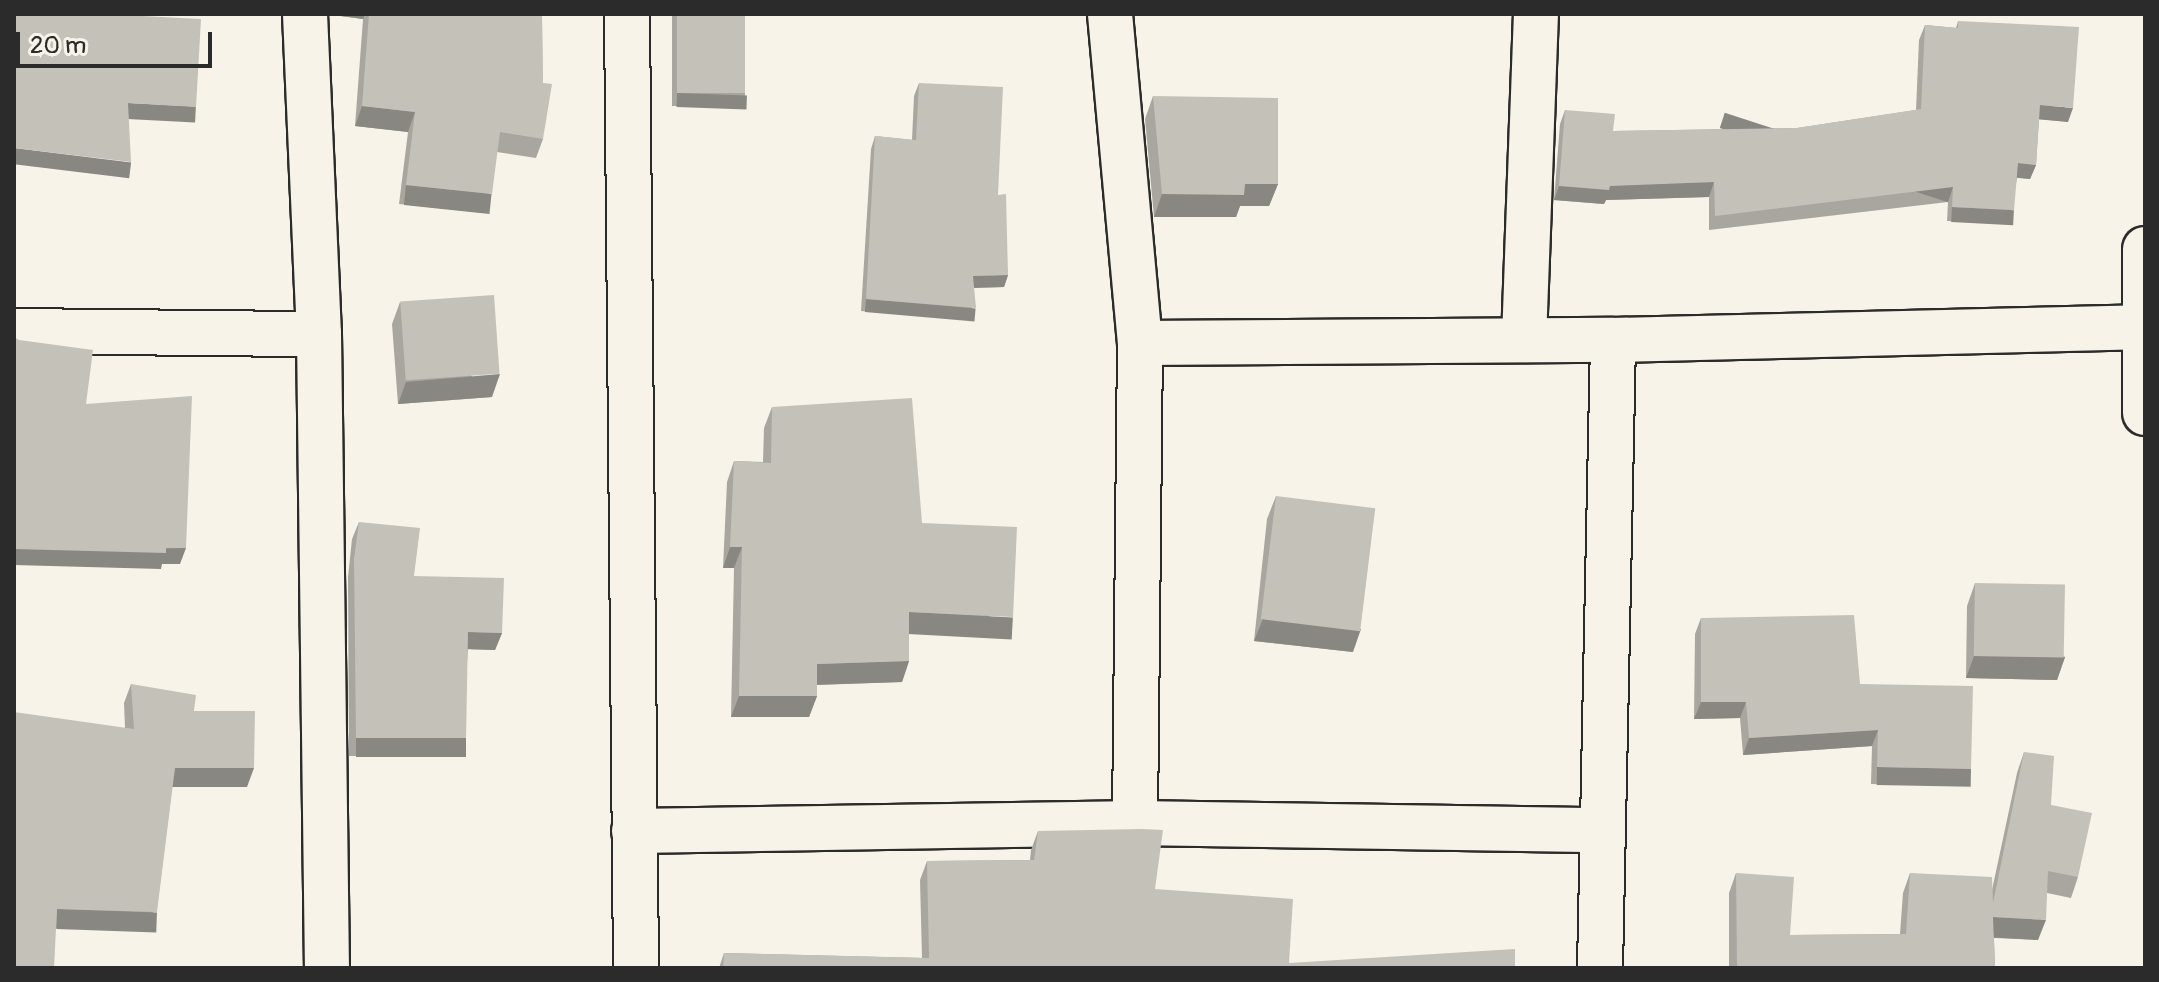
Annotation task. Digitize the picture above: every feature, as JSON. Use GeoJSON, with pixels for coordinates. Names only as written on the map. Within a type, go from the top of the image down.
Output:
{"type":"FeatureCollection","features":[{"type":"Feature","properties":{"kind":"street"},"geometry":{"type":"LineString","coordinates":[[305,14],[319,334],[327,968]]}},
{"type":"Feature","properties":{"kind":"street"},"geometry":{"type":"LineString","coordinates":[[627,14],[636,968]]}},
{"type":"Feature","properties":{"kind":"street"},"geometry":{"type":"LineString","coordinates":[[1110,14],[1140,343],[1135,823]]}},
{"type":"Feature","properties":{"kind":"street"},"geometry":{"type":"LineString","coordinates":[[1524,340],[1536,14]]}},
{"type":"Feature","properties":{"kind":"street"},"geometry":{"type":"LineString","coordinates":[[2145,249],[2145,413]]}},
{"type":"Feature","properties":{"kind":"street"},"geometry":{"type":"LineString","coordinates":[[1140,343],[1613,340],[2143,327]]}},
{"type":"Feature","properties":{"kind":"street"},"geometry":{"type":"LineString","coordinates":[[14,331],[319,334]]}},
{"type":"Feature","properties":{"kind":"street"},"geometry":{"type":"LineString","coordinates":[[1600,968],[1613,340]]}},
{"type":"Feature","properties":{"kind":"street"},"geometry":{"type":"LineString","coordinates":[[634,831],[1135,823],[1602,830]]}},
{"type":"Feature","properties":{"kind":"building"},"geometry":{"type":"Polygon","coordinates":[[[14,14],[201,19],[196,107],[128,103],[131,162],[14,148],[14,14]]]}},
{"type":"Feature","properties":{"kind":"building"},"geometry":{"type":"Polygon","coordinates":[[[369,14],[542,14],[543,83],[552,84],[543,139],[500,132],[492,194],[406,185],[415,112],[362,106],[369,14]]]}},
{"type":"Feature","properties":{"kind":"building"},"geometry":{"type":"Polygon","coordinates":[[[677,14],[745,14],[745,93],[677,93],[677,14]]]}},
{"type":"Feature","properties":{"kind":"building"},"geometry":{"type":"Polygon","coordinates":[[[1958,21],[2079,27],[2073,108],[2040,105],[2036,165],[2018,163],[2014,210],[1952,207],[1953,187],[1715,216],[1714,182],[1610,186],[1609,190],[1559,186],[1565,110],[1615,114],[1613,131],[1797,128],[1921,109],[1925,25],[1958,28],[1958,21]]]}},
{"type":"Feature","properties":{"kind":"building"},"geometry":{"type":"Polygon","coordinates":[[[919,83],[1003,87],[998,195],[1006,194],[1008,275],[973,276],[976,308],[866,299],[875,136],[916,140],[919,83]]]}},
{"type":"Feature","properties":{"kind":"building"},"geometry":{"type":"Polygon","coordinates":[[[1153,96],[1278,98],[1278,184],[1245,184],[1244,195],[1162,194],[1153,96]]]}},
{"type":"Feature","properties":{"kind":"building"},"geometry":{"type":"Polygon","coordinates":[[[494,295],[500,374],[406,380],[400,302],[494,295]]]}},
{"type":"Feature","properties":{"kind":"building"},"geometry":{"type":"Polygon","coordinates":[[[14,337],[93,350],[86,404],[192,396],[186,548],[166,548],[166,553],[14,549],[14,337]]]}},
{"type":"Feature","properties":{"kind":"building"},"geometry":{"type":"Polygon","coordinates":[[[912,398],[922,523],[1017,527],[1013,617],[909,612],[909,661],[817,664],[817,696],[739,696],[742,547],[730,547],[734,461],[771,463],[772,407],[912,398]]]}},
{"type":"Feature","properties":{"kind":"building"},"geometry":{"type":"Polygon","coordinates":[[[1276,496],[1375,508],[1360,631],[1261,619],[1276,496]]]}},
{"type":"Feature","properties":{"kind":"building"},"geometry":{"type":"Polygon","coordinates":[[[359,522],[420,528],[414,576],[504,578],[502,633],[468,632],[466,738],[356,738],[354,559],[359,522]]]}},
{"type":"Feature","properties":{"kind":"building"},"geometry":{"type":"Polygon","coordinates":[[[1975,583],[2065,585],[2064,658],[1974,656],[1975,583]]]}},
{"type":"Feature","properties":{"kind":"building"},"geometry":{"type":"Polygon","coordinates":[[[1854,615],[1860,684],[1973,686],[1971,769],[1877,767],[1878,730],[1749,738],[1746,702],[1701,702],[1701,618],[1854,615]]]}},
{"type":"Feature","properties":{"kind":"building"},"geometry":{"type":"Polygon","coordinates":[[[131,684],[196,695],[194,711],[255,711],[254,768],[175,768],[157,912],[57,909],[54,968],[14,968],[14,712],[134,729],[131,684]]]}},
{"type":"Feature","properties":{"kind":"building"},"geometry":{"type":"Polygon","coordinates":[[[2024,752],[2054,756],[2051,805],[2092,813],[2078,877],[2048,871],[2046,920],[1993,917],[1995,968],[1737,968],[1736,873],[1794,877],[1790,935],[1906,934],[1910,873],[1992,877],[1993,903],[2024,752]]]}},
{"type":"Feature","properties":{"kind":"building"},"geometry":{"type":"Polygon","coordinates":[[[1163,830],[1155,889],[1293,899],[1289,963],[1515,949],[1515,968],[723,968],[724,953],[929,958],[927,861],[1034,860],[1038,831],[1163,830]]]}}]}
